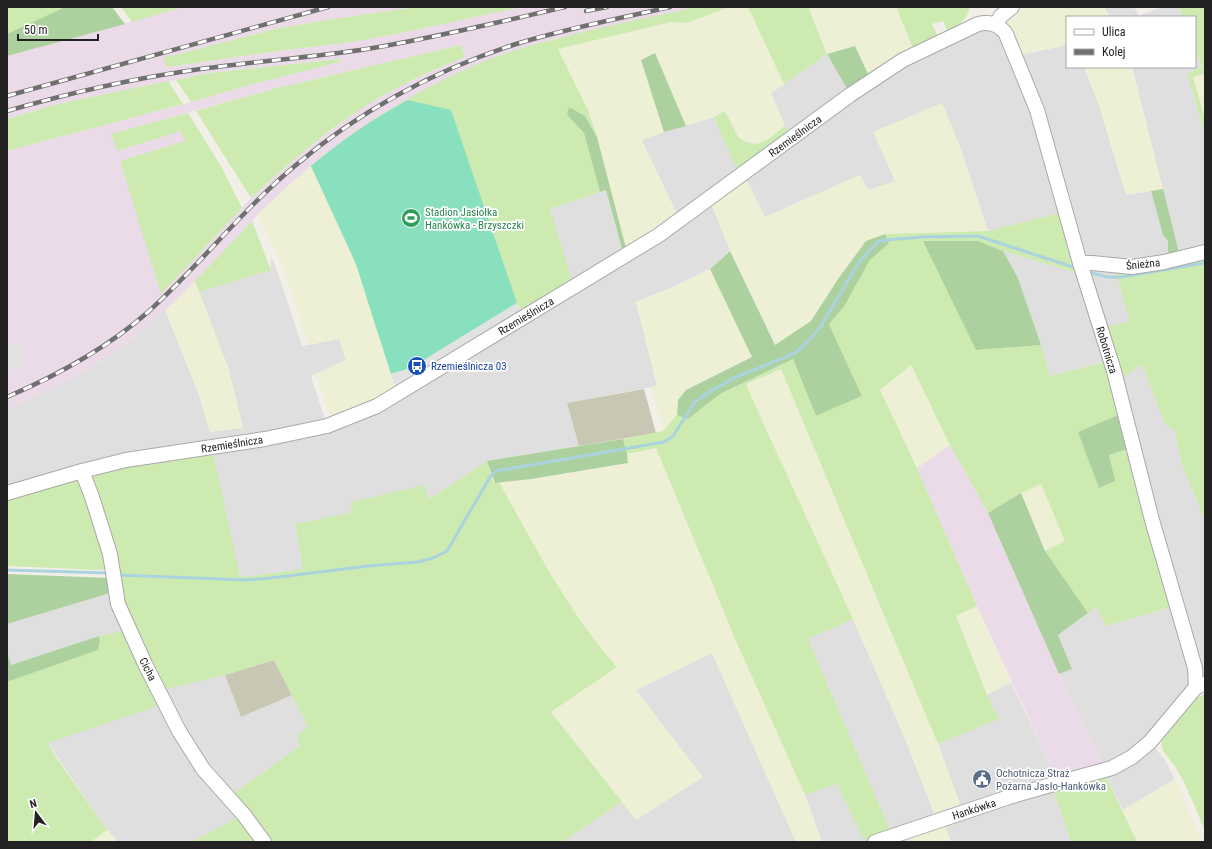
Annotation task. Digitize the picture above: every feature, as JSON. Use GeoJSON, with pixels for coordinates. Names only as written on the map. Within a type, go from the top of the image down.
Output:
{"type":"FeatureCollection","features":[{"type":"Feature","properties":{"kind":"street"},"geometry":{"type":"LineString","coordinates":[[995,24],[1001,16],[1012,7]]}},
{"type":"Feature","properties":{"kind":"street","name":"Rzemieślnicza"},"geometry":{"type":"LineString","coordinates":[[7,493],[126,460],[264,440],[327,426],[377,406],[659,235],[850,95],[902,60],[978,24],[995,24]]}},
{"type":"Feature","properties":{"kind":"street","name":"Robotnicza"},"geometry":{"type":"LineString","coordinates":[[995,24],[1001,27],[1006,34],[1037,110],[1080,263],[1114,372],[1152,520],[1201,685]]}},
{"type":"Feature","properties":{"kind":"street","name":"Śnieżna"},"geometry":{"type":"LineString","coordinates":[[1080,263],[1132,267],[1164,262],[1205,252]]}},
{"type":"Feature","properties":{"kind":"street","name":"Cicha"},"geometry":{"type":"LineString","coordinates":[[82,471],[110,554],[118,604],[145,664],[179,731],[203,769],[244,815],[264,842]]}},
{"type":"Feature","properties":{"kind":"street","name":"Hankówka"},"geometry":{"type":"LineString","coordinates":[[875,842],[1009,797],[1112,768],[1132,757],[1150,742],[1201,685]]}},
{"type":"Feature","properties":{"kind":"shaded area"},"geometry":{"type":"Polygon","coordinates":[[[184,7],[416,7],[275,29],[247,36],[167,67],[345,43],[396,34],[521,7],[696,7],[554,39],[507,53],[432,87],[401,104],[326,153],[288,186],[252,221],[185,292],[143,330],[111,355],[84,372],[49,390],[7,408],[7,151],[253,84],[340,62],[340,59],[209,73],[58,104],[7,119],[7,56],[184,7]],[[461,45],[273,89],[112,134],[182,131],[186,141],[161,294],[251,198],[301,153],[357,111],[392,90],[465,57],[461,45]]]}},
{"type":"Feature","properties":{"kind":"shaded area"},"geometry":{"type":"Polygon","coordinates":[[[729,7],[748,7],[784,84],[771,93],[785,126],[767,140],[757,144],[742,140],[738,137],[725,111],[714,117],[686,126],[655,53],[642,59],[664,132],[642,140],[677,215],[627,252],[588,110],[557,49],[671,22],[687,23],[729,7]]]}},
{"type":"Feature","properties":{"kind":"shaded area"},"geometry":{"type":"Polygon","coordinates":[[[808,7],[896,7],[913,48],[869,76],[855,46],[827,54],[808,7]]]}},
{"type":"Feature","properties":{"kind":"shaded area"},"geometry":{"type":"Polygon","coordinates":[[[1020,7],[1104,7],[1108,16],[1066,16],[1066,45],[1019,55],[1007,20],[1008,16],[1020,7]]]}},
{"type":"Feature","properties":{"kind":"shaded area"},"geometry":{"type":"Polygon","coordinates":[[[1104,7],[1134,7],[1139,16],[1108,16],[1104,7]]]}},
{"type":"Feature","properties":{"kind":"shaded area"},"geometry":{"type":"Polygon","coordinates":[[[1162,7],[1179,7],[1183,16],[1139,16],[1162,7]]]}},
{"type":"Feature","properties":{"kind":"shaded area"},"geometry":{"type":"Polygon","coordinates":[[[990,23],[1015,56],[1066,45],[1066,68],[1084,68],[1099,105],[1126,195],[1151,191],[1163,235],[1168,241],[1168,259],[1130,321],[1111,360],[1050,376],[1018,278],[1003,251],[1084,275],[1066,212],[988,231],[959,144],[896,181],[868,190],[860,175],[765,217],[711,203],[730,250],[710,269],[671,288],[636,302],[657,386],[567,403],[579,446],[487,461],[429,499],[424,485],[350,513],[295,524],[303,569],[239,577],[7,493],[7,408],[49,390],[84,372],[111,355],[143,330],[165,310],[198,392],[210,432],[229,370],[199,292],[271,270],[271,256],[302,346],[339,339],[346,360],[311,376],[327,426],[377,405],[374,399],[408,394],[524,317],[550,209],[606,190],[623,252],[680,220],[641,139],[714,117],[740,175],[789,132],[771,93],[827,54],[850,95],[990,23]]]}},
{"type":"Feature","properties":{"kind":"shaded area"},"geometry":{"type":"Polygon","coordinates":[[[1196,52],[1202,68],[1187,74],[1205,134],[1205,266],[1201,254],[1180,258],[1132,68],[1196,68],[1196,52]]]}},
{"type":"Feature","properties":{"kind":"shaded area"},"geometry":{"type":"Polygon","coordinates":[[[1084,68],[1132,68],[1163,189],[1126,195],[1099,105],[1084,68]]]}},
{"type":"Feature","properties":{"kind":"shaded area"},"geometry":{"type":"Polygon","coordinates":[[[1203,74],[1205,78],[1205,119],[1193,77],[1203,74]]]}},
{"type":"Feature","properties":{"kind":"shaded area"},"geometry":{"type":"Polygon","coordinates":[[[942,103],[959,144],[988,231],[885,234],[838,279],[811,321],[775,345],[730,251],[711,203],[746,179],[765,217],[860,175],[868,190],[895,181],[873,132],[942,103]]]}},
{"type":"Feature","properties":{"kind":"shaded area"},"geometry":{"type":"Polygon","coordinates":[[[311,166],[356,264],[396,389],[330,418],[316,374],[346,360],[339,339],[308,345],[285,272],[257,215],[311,166]]]}},
{"type":"Feature","properties":{"kind":"shaded area"},"geometry":{"type":"Polygon","coordinates":[[[710,269],[752,357],[686,390],[678,400],[677,415],[663,431],[652,387],[657,386],[636,302],[671,288],[710,269]]]}},
{"type":"Feature","properties":{"kind":"shaded area"},"geometry":{"type":"Polygon","coordinates":[[[195,281],[229,370],[243,428],[210,432],[198,392],[166,310],[195,281]]]}},
{"type":"Feature","properties":{"kind":"shaded area"},"geometry":{"type":"Polygon","coordinates":[[[517,303],[523,314],[396,389],[391,374],[411,368],[517,303]]]}},
{"type":"Feature","properties":{"kind":"shaded area"},"geometry":{"type":"Polygon","coordinates":[[[7,344],[17,344],[21,347],[26,365],[7,371],[7,344]]]}},
{"type":"Feature","properties":{"kind":"shaded area"},"geometry":{"type":"Polygon","coordinates":[[[1142,363],[1165,424],[1175,431],[1181,462],[1205,520],[1205,684],[1150,742],[1165,760],[1175,779],[1123,810],[1106,776],[1053,789],[1071,842],[951,842],[945,826],[894,842],[822,842],[805,795],[837,784],[864,839],[891,832],[808,639],[853,619],[904,736],[934,813],[960,804],[938,744],[999,719],[987,695],[1011,682],[1057,779],[1103,763],[1059,674],[1072,669],[1058,635],[1096,607],[1106,626],[1177,606],[1122,378],[1142,363]]]}},
{"type":"Feature","properties":{"kind":"shaded area"},"geometry":{"type":"Polygon","coordinates":[[[911,365],[950,445],[917,468],[880,390],[911,365]]]}},
{"type":"Feature","properties":{"kind":"shaded area"},"geometry":{"type":"Polygon","coordinates":[[[781,369],[938,744],[960,804],[934,813],[904,736],[853,619],[746,384],[781,369]]]}},
{"type":"Feature","properties":{"kind":"shaded area"},"geometry":{"type":"Polygon","coordinates":[[[644,389],[656,433],[579,446],[567,403],[644,389]]]}},
{"type":"Feature","properties":{"kind":"shaded area"},"geometry":{"type":"Polygon","coordinates":[[[950,445],[988,513],[1059,674],[1103,763],[1057,779],[977,606],[917,468],[950,445]]]}},
{"type":"Feature","properties":{"kind":"shaded area"},"geometry":{"type":"Polygon","coordinates":[[[656,448],[736,641],[805,795],[822,842],[796,842],[712,653],[636,690],[703,777],[636,820],[551,712],[616,667],[597,645],[557,587],[499,482],[531,479],[628,462],[627,454],[656,448]]]}},
{"type":"Feature","properties":{"kind":"shaded area"},"geometry":{"type":"Polygon","coordinates":[[[1041,483],[1065,541],[1045,551],[1021,493],[1041,483]]]}},
{"type":"Feature","properties":{"kind":"shaded area"},"geometry":{"type":"Polygon","coordinates":[[[111,588],[124,630],[99,636],[11,665],[7,652],[7,624],[107,594],[111,588]]]}},
{"type":"Feature","properties":{"kind":"shaded area"},"geometry":{"type":"Polygon","coordinates":[[[977,606],[1011,682],[987,695],[956,616],[977,606]]]}},
{"type":"Feature","properties":{"kind":"shaded area"},"geometry":{"type":"Polygon","coordinates":[[[712,653],[796,842],[562,842],[622,802],[636,819],[702,777],[636,690],[712,653]]]}},
{"type":"Feature","properties":{"kind":"shaded area"},"geometry":{"type":"Polygon","coordinates":[[[274,660],[292,695],[241,717],[225,675],[274,660]]]}},
{"type":"Feature","properties":{"kind":"shaded area"},"geometry":{"type":"Polygon","coordinates":[[[225,675],[241,717],[292,695],[308,727],[300,746],[229,797],[244,815],[192,842],[118,842],[107,830],[48,743],[161,705],[158,690],[225,675]]]}},
{"type":"Feature","properties":{"kind":"shaded area"},"geometry":{"type":"Polygon","coordinates":[[[1175,779],[1203,842],[1137,842],[1123,810],[1175,779]]]}},
{"type":"Feature","properties":{"kind":"shaded area"},"geometry":{"type":"Polygon","coordinates":[[[945,825],[951,842],[894,842],[945,825]]]}},
{"type":"Feature","properties":{"kind":"shaded area"},"geometry":{"type":"Polygon","coordinates":[[[107,830],[118,842],[91,842],[107,830]]]}},
{"type":"Feature","properties":{"kind":"green space"},"geometry":{"type":"Polygon","coordinates":[[[7,7],[65,7],[7,34],[7,7]]]}},
{"type":"Feature","properties":{"kind":"green space"},"geometry":{"type":"Polygon","coordinates":[[[65,7],[112,7],[125,24],[7,56],[7,34],[65,7]]]}},
{"type":"Feature","properties":{"kind":"green space"},"geometry":{"type":"Polygon","coordinates":[[[121,7],[184,7],[132,22],[121,7]]]}},
{"type":"Feature","properties":{"kind":"green space"},"geometry":{"type":"Polygon","coordinates":[[[416,7],[521,7],[396,34],[345,43],[167,67],[163,58],[275,29],[416,7]]]}},
{"type":"Feature","properties":{"kind":"green space"},"geometry":{"type":"Polygon","coordinates":[[[696,7],[729,7],[687,23],[671,22],[558,49],[588,110],[597,137],[585,116],[569,108],[567,115],[584,133],[600,192],[550,209],[572,281],[523,314],[517,303],[509,308],[379,338],[356,264],[311,166],[355,132],[379,116],[430,87],[482,62],[553,39],[696,7]]]}},
{"type":"Feature","properties":{"kind":"green space"},"geometry":{"type":"Polygon","coordinates":[[[748,7],[808,7],[827,54],[784,84],[748,7]]]}},
{"type":"Feature","properties":{"kind":"green space"},"geometry":{"type":"Polygon","coordinates":[[[896,7],[969,7],[965,19],[948,32],[943,21],[932,24],[938,37],[913,48],[896,7]]]}},
{"type":"Feature","properties":{"kind":"green space"},"geometry":{"type":"Polygon","coordinates":[[[1179,7],[1205,7],[1205,78],[1203,74],[1193,77],[1205,119],[1205,134],[1187,74],[1202,67],[1196,52],[1196,16],[1183,16],[1179,7]]]}},
{"type":"Feature","properties":{"kind":"green space"},"geometry":{"type":"Polygon","coordinates":[[[461,45],[465,57],[429,72],[373,101],[336,126],[284,168],[251,198],[196,111],[273,89],[461,45]]]}},
{"type":"Feature","properties":{"kind":"green space"},"geometry":{"type":"Polygon","coordinates":[[[855,46],[869,76],[847,89],[827,54],[855,46]]]}},
{"type":"Feature","properties":{"kind":"green space"},"geometry":{"type":"Polygon","coordinates":[[[655,53],[686,126],[664,132],[641,60],[655,53]]]}},
{"type":"Feature","properties":{"kind":"green space"},"geometry":{"type":"Polygon","coordinates":[[[340,59],[340,62],[253,84],[191,102],[176,80],[209,73],[340,59]]]}},
{"type":"Feature","properties":{"kind":"green space"},"geometry":{"type":"Polygon","coordinates":[[[168,81],[183,104],[7,151],[7,119],[58,104],[168,81]]]}},
{"type":"Feature","properties":{"kind":"green space","name":"Stadion Jasiołka Hankówka - Brzyszczki"},"geometry":{"type":"Polygon","coordinates":[[[408,100],[451,110],[517,303],[411,368],[391,374],[356,264],[311,166],[358,130],[408,100]]]}},
{"type":"Feature","properties":{"kind":"green space"},"geometry":{"type":"Polygon","coordinates":[[[569,107],[585,116],[597,137],[627,252],[623,252],[606,190],[600,192],[584,133],[567,115],[569,107]]]}},
{"type":"Feature","properties":{"kind":"green space"},"geometry":{"type":"Polygon","coordinates":[[[725,111],[738,137],[749,143],[757,144],[767,140],[785,126],[789,132],[737,170],[714,117],[725,111]]]}},
{"type":"Feature","properties":{"kind":"green space"},"geometry":{"type":"Polygon","coordinates":[[[188,113],[222,168],[242,208],[161,294],[120,161],[185,141],[181,131],[117,151],[111,134],[188,113]]]}},
{"type":"Feature","properties":{"kind":"green space"},"geometry":{"type":"Polygon","coordinates":[[[1163,189],[1180,257],[1168,259],[1168,241],[1163,235],[1151,191],[1163,189]]]}},
{"type":"Feature","properties":{"kind":"green space"},"geometry":{"type":"Polygon","coordinates":[[[1060,213],[1077,273],[1003,251],[978,241],[976,350],[1041,345],[1050,376],[1105,362],[1120,414],[1078,432],[1109,455],[1128,449],[1172,607],[1106,626],[1096,607],[1088,613],[1045,551],[1065,541],[1041,484],[1021,493],[988,513],[950,445],[911,365],[880,390],[917,468],[977,606],[956,616],[987,695],[999,719],[938,744],[781,369],[746,384],[853,619],[808,639],[891,832],[864,840],[837,784],[805,795],[736,641],[656,448],[627,454],[623,439],[663,431],[677,415],[688,419],[720,394],[793,359],[816,416],[862,396],[829,324],[844,305],[869,261],[889,243],[886,240],[885,234],[988,231],[1060,213]]]}},
{"type":"Feature","properties":{"kind":"green space"},"geometry":{"type":"Polygon","coordinates":[[[252,221],[271,270],[199,292],[195,281],[252,221]]]}},
{"type":"Feature","properties":{"kind":"green space"},"geometry":{"type":"Polygon","coordinates":[[[885,234],[889,243],[869,261],[845,305],[829,324],[862,396],[816,416],[793,359],[720,394],[688,419],[677,415],[678,400],[686,390],[752,357],[710,269],[730,251],[775,345],[811,321],[838,279],[866,241],[885,234]]]}},
{"type":"Feature","properties":{"kind":"green space"},"geometry":{"type":"Polygon","coordinates":[[[923,241],[978,241],[1003,251],[1018,278],[1041,345],[976,350],[923,241]]]}},
{"type":"Feature","properties":{"kind":"green space"},"geometry":{"type":"Polygon","coordinates":[[[1203,259],[1205,266],[1205,520],[1181,462],[1175,431],[1165,424],[1142,364],[1122,378],[1105,327],[1130,321],[1115,269],[1203,259]]]}},
{"type":"Feature","properties":{"kind":"green space"},"geometry":{"type":"Polygon","coordinates":[[[1120,414],[1128,449],[1109,455],[1115,481],[1099,488],[1078,432],[1120,414]]]}},
{"type":"Feature","properties":{"kind":"green space"},"geometry":{"type":"Polygon","coordinates":[[[623,439],[628,463],[531,479],[495,483],[487,461],[623,439]]]}},
{"type":"Feature","properties":{"kind":"green space"},"geometry":{"type":"Polygon","coordinates":[[[213,452],[240,577],[303,569],[295,524],[350,513],[352,502],[424,485],[429,499],[487,461],[494,483],[499,482],[553,578],[583,624],[617,667],[551,712],[622,802],[562,842],[270,842],[233,794],[300,746],[297,736],[308,727],[274,660],[225,675],[161,690],[132,627],[89,476],[127,466],[213,452]]]}},
{"type":"Feature","properties":{"kind":"green space"},"geometry":{"type":"Polygon","coordinates":[[[80,479],[109,569],[100,570],[7,566],[7,497],[80,479]]]}},
{"type":"Feature","properties":{"kind":"green space"},"geometry":{"type":"Polygon","coordinates":[[[1021,493],[1045,551],[1088,613],[1058,635],[1072,669],[1059,674],[988,513],[1021,493]]]}},
{"type":"Feature","properties":{"kind":"green space"},"geometry":{"type":"Polygon","coordinates":[[[7,574],[110,578],[111,588],[107,594],[7,624],[7,574]]]}},
{"type":"Feature","properties":{"kind":"green space"},"geometry":{"type":"Polygon","coordinates":[[[124,630],[161,705],[48,743],[54,754],[107,830],[91,842],[7,842],[7,682],[98,650],[100,641],[99,636],[124,630]]]}},
{"type":"Feature","properties":{"kind":"green space"},"geometry":{"type":"Polygon","coordinates":[[[99,636],[100,641],[98,650],[7,682],[7,652],[11,665],[99,636]]]}},
{"type":"Feature","properties":{"kind":"green space"},"geometry":{"type":"Polygon","coordinates":[[[1205,694],[1205,831],[1184,783],[1176,768],[1166,755],[1161,744],[1162,739],[1197,698],[1205,694]]]}},
{"type":"Feature","properties":{"kind":"green space"},"geometry":{"type":"Polygon","coordinates":[[[1106,776],[1137,842],[1071,842],[1053,789],[1106,776]]]}},
{"type":"Feature","properties":{"kind":"green space"},"geometry":{"type":"Polygon","coordinates":[[[239,817],[259,842],[192,842],[239,817]]]}},
{"type":"Feature","properties":{"kind":"waterway"},"geometry":{"type":"LineString","coordinates":[[118,575],[245,580],[418,562],[433,558],[447,551],[490,477],[496,471],[664,442],[673,436],[695,402],[706,394],[734,378],[793,354],[807,343],[821,326],[859,262],[878,242],[922,237],[978,236],[1076,268]]}},
{"type":"Feature","properties":{"kind":"waterway"},"geometry":{"type":"LineString","coordinates":[[1092,273],[1108,277],[1121,277],[1205,263]]}},
{"type":"Feature","properties":{"kind":"waterway"},"geometry":{"type":"LineString","coordinates":[[7,570],[109,573]]}},
{"type":"Feature","properties":{"kind":"railway"},"geometry":{"type":"LineString","coordinates":[[7,96],[328,7]]}},
{"type":"Feature","properties":{"kind":"railway"},"geometry":{"type":"LineString","coordinates":[[7,111],[74,93],[119,83],[210,68],[392,45],[565,7]]}},
{"type":"Feature","properties":{"kind":"railway"},"geometry":{"type":"LineString","coordinates":[[586,11],[607,7]]}},
{"type":"Feature","properties":{"kind":"railway"},"geometry":{"type":"LineString","coordinates":[[7,397],[45,380],[81,360],[132,325],[167,294],[240,218],[296,165],[320,145],[346,127],[399,94],[455,67],[513,45],[571,29],[670,7]]}},
{"type":"Feature","properties":{"kind":"place","name":"Stadion Jasiołka Hankówka - Brzyszczki"},"geometry":{"type":"Point","coordinates":[411,218]}},
{"type":"Feature","properties":{"kind":"place","name":"Rzemieślnicza 03"},"geometry":{"type":"Point","coordinates":[417,366]}},
{"type":"Feature","properties":{"kind":"place","name":"Ochotnicza Straż Pożarna Jasło-Hankówka"},"geometry":{"type":"Point","coordinates":[982,779]}}]}
